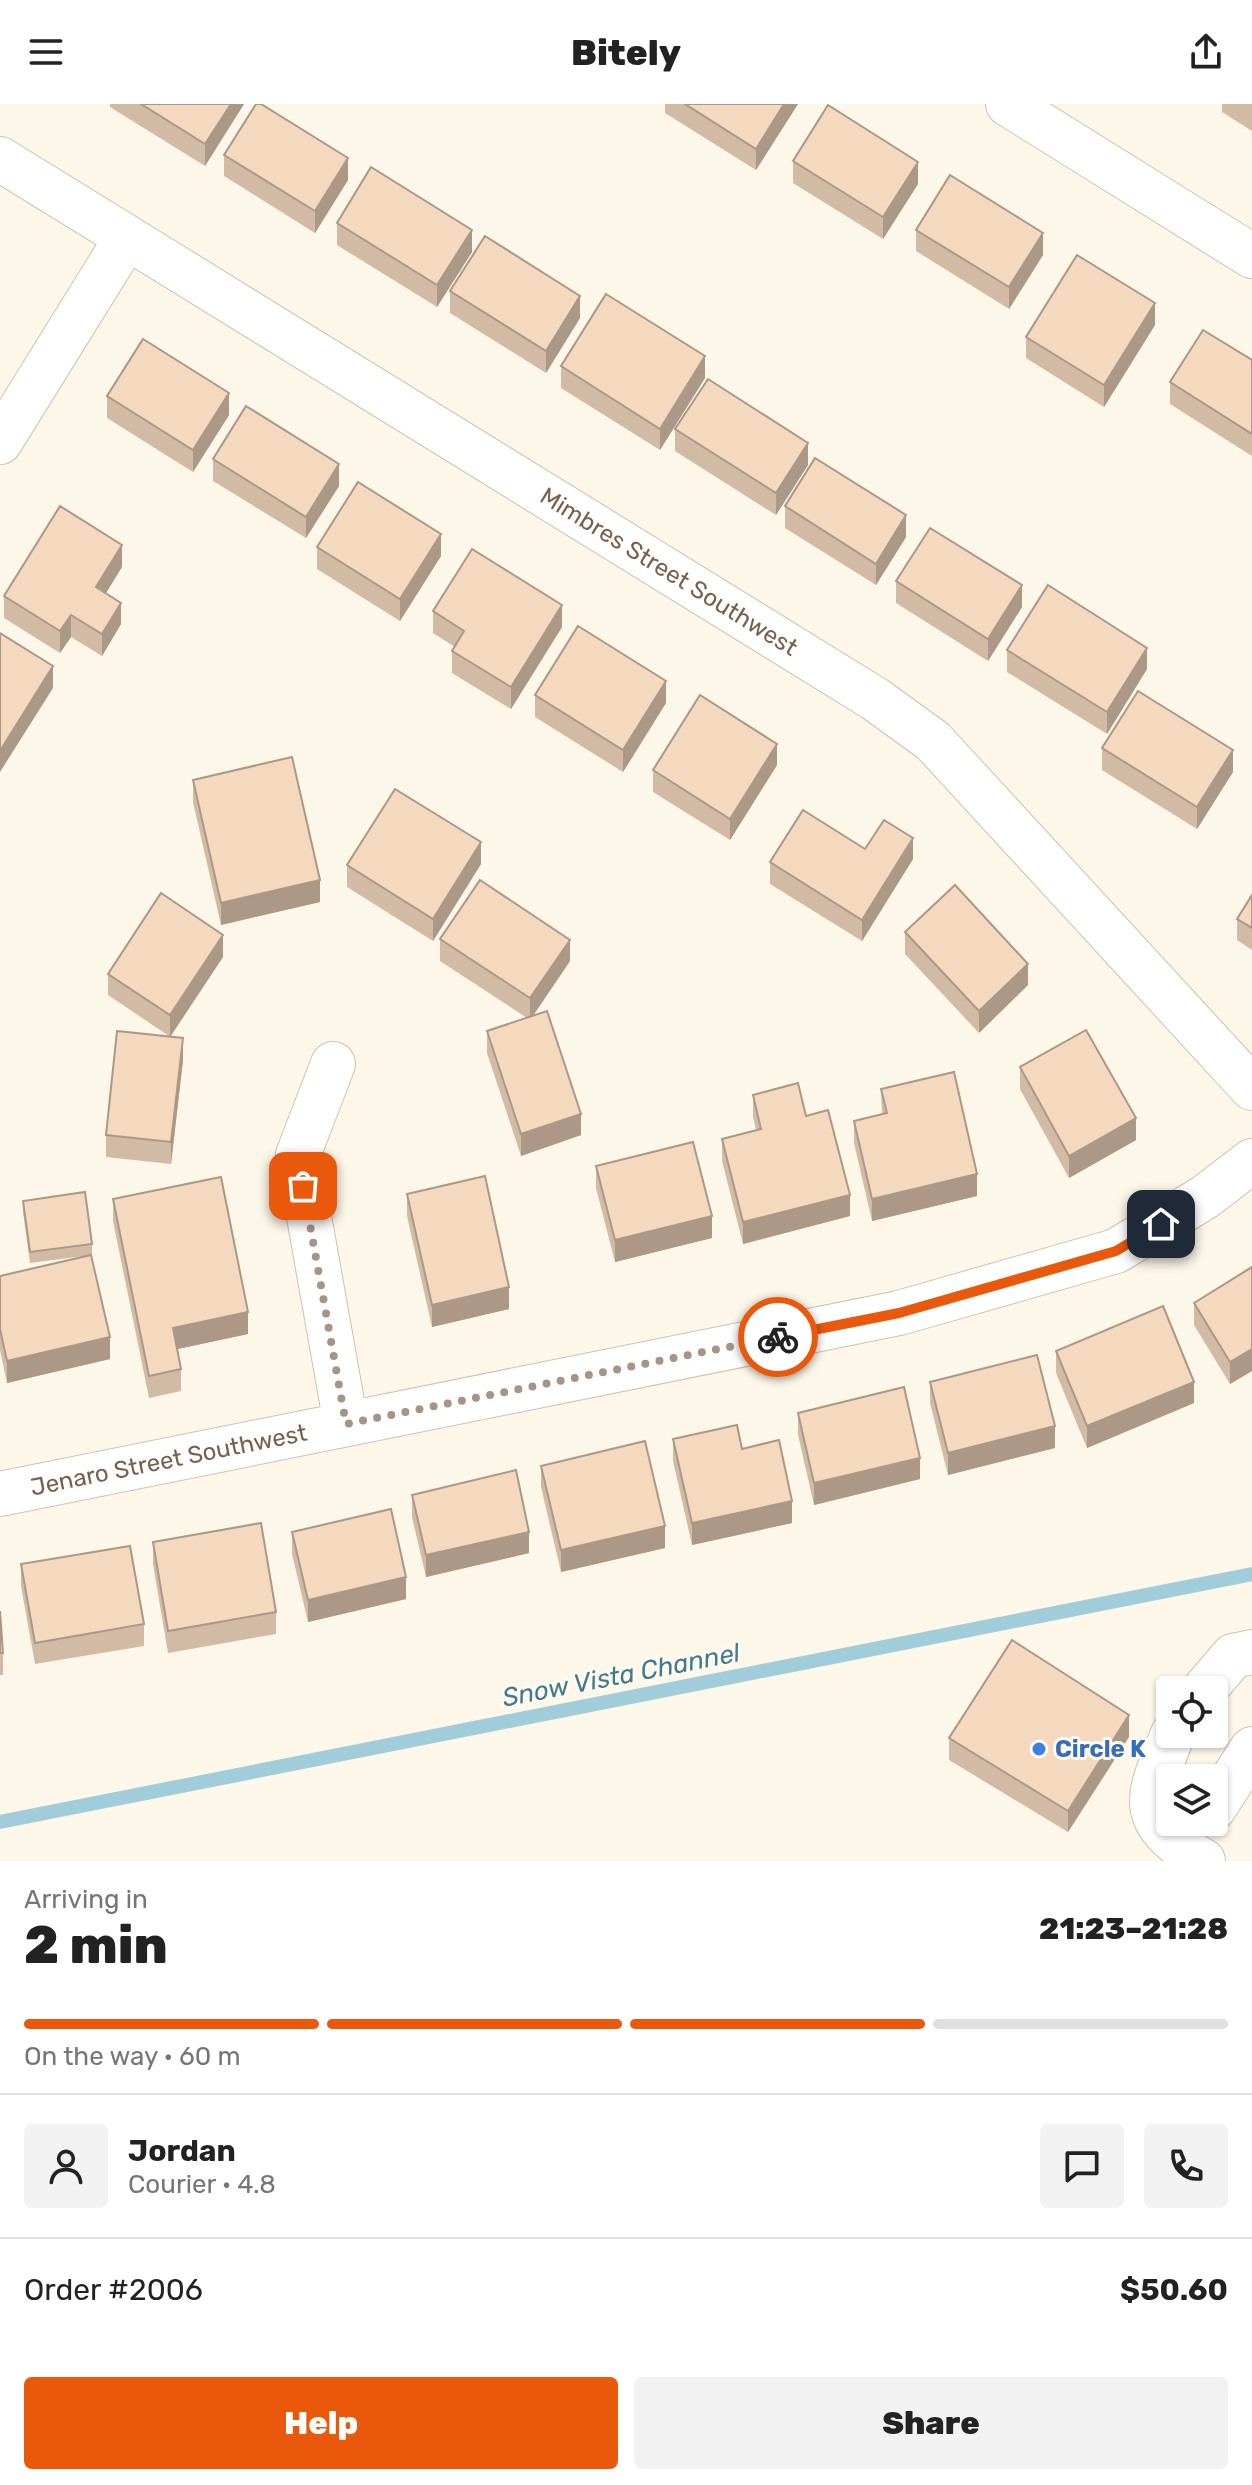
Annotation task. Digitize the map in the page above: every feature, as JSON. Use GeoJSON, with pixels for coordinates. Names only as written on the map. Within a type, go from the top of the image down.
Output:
{"type":"FeatureCollection","features":[{"type":"Feature","properties":{"kind":"street"},"geometry":{"type":"LineString","coordinates":[[1008,104],[1252,256]]}},
{"type":"Feature","properties":{"kind":"street","name":"Mimbres Street Southwest"},"geometry":{"type":"LineString","coordinates":[[0,159],[875,699],[933,741],[1252,1088]]}},
{"type":"Feature","properties":{"kind":"street"},"geometry":{"type":"LineString","coordinates":[[0,442],[126,239]]}},
{"type":"Feature","properties":{"kind":"street"},"geometry":{"type":"LineString","coordinates":[[333,1064],[298,1155],[346,1424]]}},
{"type":"Feature","properties":{"kind":"street","name":"Jenaro Street Southwest"},"geometry":{"type":"LineString","coordinates":[[0,1494],[899,1313],[1116,1251],[1205,1197],[1252,1161]]}},
{"type":"Feature","properties":{"kind":"street"},"geometry":{"type":"LineString","coordinates":[[1216,1676],[1233,1656],[1252,1652]]}},
{"type":"Feature","properties":{"kind":"street"},"geometry":{"type":"LineString","coordinates":[[1167,1748],[1150,1791],[1155,1821],[1176,1845],[1198,1845]]}},
{"type":"Feature","properties":{"kind":"street"},"geometry":{"type":"LineString","coordinates":[[1228,1786],[1252,1749]]}},
{"type":"Feature","properties":{"kind":"building"},"geometry":{"type":"Polygon","coordinates":[[[141,104],[231,104],[205,144],[141,104]]]}},
{"type":"Feature","properties":{"kind":"building"},"geometry":{"type":"Polygon","coordinates":[[[256,104],[261,104],[348,158],[315,211],[224,155],[256,104]]]}},
{"type":"Feature","properties":{"kind":"building"},"geometry":{"type":"Polygon","coordinates":[[[685,104],[784,104],[756,149],[685,104]]]}},
{"type":"Feature","properties":{"kind":"building"},"geometry":{"type":"Polygon","coordinates":[[[828,105],[918,162],[883,217],[793,161],[828,105]]]}},
{"type":"Feature","properties":{"kind":"building"},"geometry":{"type":"Polygon","coordinates":[[[371,167],[472,230],[437,285],[337,223],[371,167]]]}},
{"type":"Feature","properties":{"kind":"building"},"geometry":{"type":"Polygon","coordinates":[[[950,175],[1043,233],[1009,287],[916,230],[950,175]]]}},
{"type":"Feature","properties":{"kind":"building"},"geometry":{"type":"Polygon","coordinates":[[[485,236],[580,296],[546,351],[450,291],[485,236]]]}},
{"type":"Feature","properties":{"kind":"building"},"geometry":{"type":"Polygon","coordinates":[[[1077,255],[1155,303],[1104,385],[1026,337],[1077,255]]]}},
{"type":"Feature","properties":{"kind":"building"},"geometry":{"type":"Polygon","coordinates":[[[606,294],[705,356],[660,429],[561,366],[606,294]]]}},
{"type":"Feature","properties":{"kind":"building"},"geometry":{"type":"Polygon","coordinates":[[[1203,330],[1252,360],[1252,434],[1170,382],[1203,330]]]}},
{"type":"Feature","properties":{"kind":"building"},"geometry":{"type":"Polygon","coordinates":[[[143,339],[229,393],[193,450],[107,396],[143,339]]]}},
{"type":"Feature","properties":{"kind":"building"},"geometry":{"type":"Polygon","coordinates":[[[708,379],[808,443],[776,493],[675,429],[708,379]]]}},
{"type":"Feature","properties":{"kind":"building"},"geometry":{"type":"Polygon","coordinates":[[[246,406],[339,464],[306,517],[213,459],[246,406]]]}},
{"type":"Feature","properties":{"kind":"building"},"geometry":{"type":"Polygon","coordinates":[[[815,458],[906,515],[876,564],[785,506],[815,458]]]}},
{"type":"Feature","properties":{"kind":"building"},"geometry":{"type":"Polygon","coordinates":[[[358,482],[441,534],[400,599],[317,547],[358,482]]]}},
{"type":"Feature","properties":{"kind":"building"},"geometry":{"type":"Polygon","coordinates":[[[60,506],[122,545],[96,587],[121,603],[102,634],[71,615],[60,631],[4,596],[60,506]]]}},
{"type":"Feature","properties":{"kind":"building"},"geometry":{"type":"Polygon","coordinates":[[[930,528],[1022,585],[988,639],[896,581],[930,528]]]}},
{"type":"Feature","properties":{"kind":"building"},"geometry":{"type":"Polygon","coordinates":[[[472,549],[562,605],[511,687],[452,651],[464,631],[433,611],[472,549]]]}},
{"type":"Feature","properties":{"kind":"building"},"geometry":{"type":"Polygon","coordinates":[[[1048,585],[1147,648],[1107,712],[1007,650],[1048,585]]]}},
{"type":"Feature","properties":{"kind":"building"},"geometry":{"type":"Polygon","coordinates":[[[578,626],[666,681],[623,750],[535,695],[578,626]]]}},
{"type":"Feature","properties":{"kind":"building"},"geometry":{"type":"Polygon","coordinates":[[[0,633],[53,666],[0,751],[0,633]]]}},
{"type":"Feature","properties":{"kind":"building"},"geometry":{"type":"Polygon","coordinates":[[[1138,691],[1233,750],[1197,807],[1102,748],[1138,691]]]}},
{"type":"Feature","properties":{"kind":"building"},"geometry":{"type":"Polygon","coordinates":[[[700,695],[777,744],[730,819],[653,770],[700,695]]]}},
{"type":"Feature","properties":{"kind":"building"},"geometry":{"type":"Polygon","coordinates":[[[292,757],[320,880],[221,903],[193,780],[292,757]]]}},
{"type":"Feature","properties":{"kind":"building"},"geometry":{"type":"Polygon","coordinates":[[[395,789],[481,842],[433,919],[347,865],[395,789]]]}},
{"type":"Feature","properties":{"kind":"building"},"geometry":{"type":"Polygon","coordinates":[[[803,810],[865,849],[884,820],[913,838],[862,920],[770,862],[803,810]]]}},
{"type":"Feature","properties":{"kind":"building"},"geometry":{"type":"Polygon","coordinates":[[[480,880],[570,940],[530,998],[440,939],[480,880]]]}},
{"type":"Feature","properties":{"kind":"building"},"geometry":{"type":"Polygon","coordinates":[[[955,885],[1028,964],[979,1011],[905,932],[955,885]]]}},
{"type":"Feature","properties":{"kind":"building"},"geometry":{"type":"Polygon","coordinates":[[[161,893],[223,935],[170,1015],[108,974],[161,893]]]}},
{"type":"Feature","properties":{"kind":"building"},"geometry":{"type":"Polygon","coordinates":[[[1252,895],[1252,928],[1237,919],[1252,895]]]}},
{"type":"Feature","properties":{"kind":"building"},"geometry":{"type":"Polygon","coordinates":[[[547,1011],[581,1114],[521,1134],[487,1031],[547,1011]]]}},
{"type":"Feature","properties":{"kind":"building"},"geometry":{"type":"Polygon","coordinates":[[[1086,1030],[1136,1118],[1069,1156],[1020,1067],[1086,1030]]]}},
{"type":"Feature","properties":{"kind":"building"},"geometry":{"type":"Polygon","coordinates":[[[117,1031],[183,1038],[171,1142],[106,1135],[117,1031]]]}},
{"type":"Feature","properties":{"kind":"building"},"geometry":{"type":"Polygon","coordinates":[[[954,1072],[977,1174],[872,1199],[854,1121],[887,1113],[881,1089],[954,1072]]]}},
{"type":"Feature","properties":{"kind":"building"},"geometry":{"type":"Polygon","coordinates":[[[798,1083],[806,1116],[828,1110],[850,1195],[743,1222],[722,1139],[761,1129],[753,1095],[798,1083]]]}},
{"type":"Feature","properties":{"kind":"building"},"geometry":{"type":"Polygon","coordinates":[[[693,1142],[712,1216],[615,1240],[596,1166],[693,1142]]]}},
{"type":"Feature","properties":{"kind":"building"},"geometry":{"type":"Polygon","coordinates":[[[485,1176],[509,1287],[432,1305],[407,1194],[485,1176]]]}},
{"type":"Feature","properties":{"kind":"building"},"geometry":{"type":"Polygon","coordinates":[[[221,1177],[248,1312],[173,1328],[181,1369],[149,1376],[113,1199],[221,1177]]]}},
{"type":"Feature","properties":{"kind":"building"},"geometry":{"type":"Polygon","coordinates":[[[85,1192],[92,1244],[30,1252],[23,1201],[85,1192]]]}},
{"type":"Feature","properties":{"kind":"building"},"geometry":{"type":"Polygon","coordinates":[[[91,1255],[110,1337],[7,1361],[0,1329],[0,1276],[91,1255]]]}},
{"type":"Feature","properties":{"kind":"building"},"geometry":{"type":"Polygon","coordinates":[[[1252,1267],[1252,1349],[1230,1362],[1194,1303],[1252,1267]]]}},
{"type":"Feature","properties":{"kind":"building"},"geometry":{"type":"Polygon","coordinates":[[[1163,1306],[1194,1382],[1087,1426],[1056,1351],[1163,1306]]]}},
{"type":"Feature","properties":{"kind":"building"},"geometry":{"type":"Polygon","coordinates":[[[1037,1355],[1055,1426],[948,1453],[930,1382],[1037,1355]]]}},
{"type":"Feature","properties":{"kind":"building"},"geometry":{"type":"Polygon","coordinates":[[[904,1387],[920,1458],[814,1483],[798,1413],[904,1387]]]}},
{"type":"Feature","properties":{"kind":"building"},"geometry":{"type":"Polygon","coordinates":[[[737,1425],[742,1449],[779,1440],[792,1501],[692,1523],[673,1439],[737,1425]]]}},
{"type":"Feature","properties":{"kind":"building"},"geometry":{"type":"Polygon","coordinates":[[[645,1441],[665,1526],[561,1550],[541,1466],[645,1441]]]}},
{"type":"Feature","properties":{"kind":"building"},"geometry":{"type":"Polygon","coordinates":[[[516,1470],[529,1532],[426,1555],[412,1495],[516,1470]]]}},
{"type":"Feature","properties":{"kind":"building"},"geometry":{"type":"Polygon","coordinates":[[[391,1509],[406,1577],[308,1600],[292,1532],[391,1509]]]}},
{"type":"Feature","properties":{"kind":"building"},"geometry":{"type":"Polygon","coordinates":[[[261,1523],[276,1612],[168,1631],[153,1542],[261,1523]]]}},
{"type":"Feature","properties":{"kind":"building"},"geometry":{"type":"Polygon","coordinates":[[[130,1546],[144,1624],[35,1643],[21,1564],[130,1546]]]}},
{"type":"Feature","properties":{"kind":"building"},"geometry":{"type":"Polygon","coordinates":[[[0,1611],[3,1653],[0,1653],[0,1611]]]}},
{"type":"Feature","properties":{"kind":"building","name":"Circle K"},"geometry":{"type":"Polygon","coordinates":[[[1012,1640],[1129,1715],[1068,1811],[949,1738],[1012,1640]]]}},
{"type":"Feature","properties":{"kind":"waterway","name":"Snow Vista Channel"},"geometry":{"type":"LineString","coordinates":[[0,1822],[1252,1574]]}},
{"type":"Feature","properties":{"kind":"way so far"},"geometry":{"type":"LineString","coordinates":[[303,1186],[346,1424],[778,1337]]}},
{"type":"Feature","properties":{"kind":"place","name":"Circle K"},"geometry":{"type":"Point","coordinates":[1039,1749]}},
{"type":"Feature","properties":{"kind":"route"},"geometry":{"type":"LineString","coordinates":[[778,1337],[899,1313],[1116,1251],[1161,1224]]}}]}
